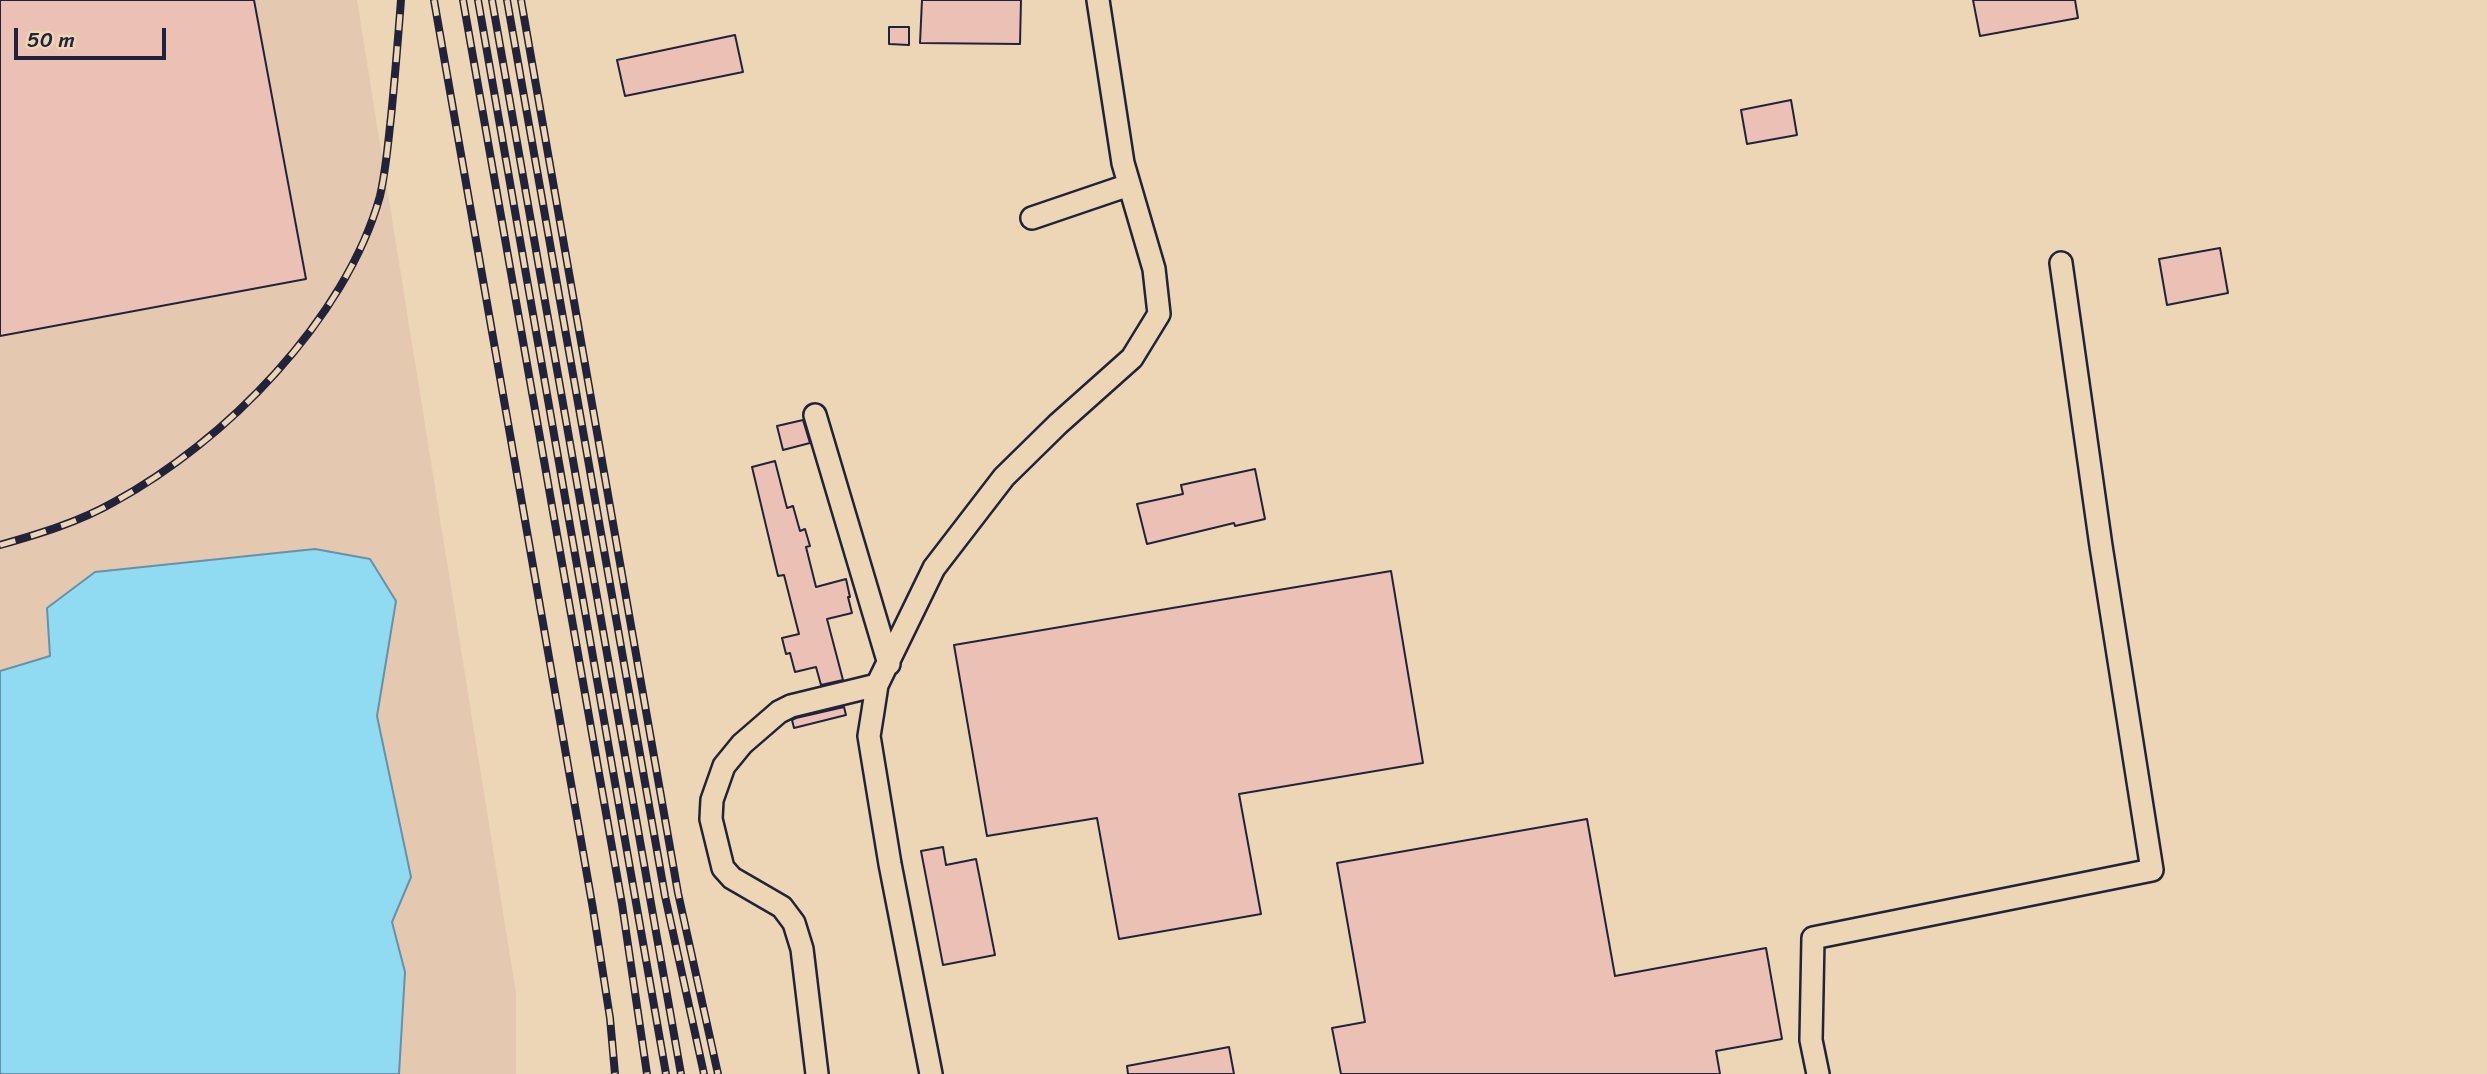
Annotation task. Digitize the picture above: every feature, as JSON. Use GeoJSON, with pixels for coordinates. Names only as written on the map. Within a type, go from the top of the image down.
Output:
{"type":"FeatureCollection","features":[{"type":"Feature","properties":{"kind":"street"},"geometry":{"type":"LineString","coordinates":[[931,1074],[887,851],[869,736],[877,685],[934,568],[1004,477],[1132,358],[1159,314],[1154,269],[1123,163],[1098,0]]}},
{"type":"Feature","properties":{"kind":"street"},"geometry":{"type":"LineString","coordinates":[[1032,218],[1129,185]]}},
{"type":"Feature","properties":{"kind":"street"},"geometry":{"type":"LineString","coordinates":[[1818,1074],[1811,1040],[1813,937],[2152,870],[2101,546],[2061,263]]}},
{"type":"Feature","properties":{"kind":"street"},"geometry":{"type":"LineString","coordinates":[[815,415],[888,664]]}},
{"type":"Feature","properties":{"kind":"street"},"geometry":{"type":"LineString","coordinates":[[817,1074],[802,949],[794,923],[782,907],[732,878],[723,868],[711,819],[712,800],[724,766],[742,744],[779,712],[791,706],[877,685]]}},
{"type":"Feature","properties":{"kind":"shaded area"},"geometry":{"type":"Polygon","coordinates":[[[0,0],[357,0],[516,993],[516,1074],[0,1074],[0,0]]]}},
{"type":"Feature","properties":{"kind":"water"},"geometry":{"type":"Polygon","coordinates":[[[315,549],[370,559],[396,601],[377,716],[411,877],[392,922],[405,972],[399,1074],[0,1074],[0,671],[50,656],[47,608],[95,572],[315,549]]]}},
{"type":"Feature","properties":{"kind":"building"},"geometry":{"type":"Polygon","coordinates":[[[0,0],[254,0],[306,279],[0,336],[0,0]]]}},
{"type":"Feature","properties":{"kind":"building"},"geometry":{"type":"Polygon","coordinates":[[[922,0],[1021,0],[1020,44],[920,43],[922,0]]]}},
{"type":"Feature","properties":{"kind":"building"},"geometry":{"type":"Polygon","coordinates":[[[1973,0],[2075,0],[2078,18],[1980,36],[1973,0]]]}},
{"type":"Feature","properties":{"kind":"building"},"geometry":{"type":"Polygon","coordinates":[[[889,27],[909,27],[909,45],[889,44],[889,27]]]}},
{"type":"Feature","properties":{"kind":"building"},"geometry":{"type":"Polygon","coordinates":[[[735,35],[743,72],[625,96],[617,60],[735,35]]]}},
{"type":"Feature","properties":{"kind":"building"},"geometry":{"type":"Polygon","coordinates":[[[1791,100],[1797,135],[1747,144],[1741,110],[1791,100]]]}},
{"type":"Feature","properties":{"kind":"building"},"geometry":{"type":"Polygon","coordinates":[[[2220,248],[2228,293],[2167,305],[2159,259],[2220,248]]]}},
{"type":"Feature","properties":{"kind":"building"},"geometry":{"type":"Polygon","coordinates":[[[803,420],[810,443],[783,450],[777,426],[803,420]]]}},
{"type":"Feature","properties":{"kind":"building"},"geometry":{"type":"Polygon","coordinates":[[[775,461],[787,508],[793,506],[800,531],[805,529],[810,546],[806,547],[816,587],[846,579],[852,613],[827,619],[843,680],[821,685],[816,667],[795,672],[790,653],[786,654],[782,638],[799,634],[784,575],[778,576],[752,467],[775,461]]]}},
{"type":"Feature","properties":{"kind":"building"},"geometry":{"type":"Polygon","coordinates":[[[1255,469],[1265,519],[1235,526],[1234,523],[1147,544],[1137,504],[1183,494],[1181,485],[1255,469]]]}},
{"type":"Feature","properties":{"kind":"building"},"geometry":{"type":"Polygon","coordinates":[[[1391,571],[1423,763],[1239,794],[1261,914],[1119,939],[1097,818],[987,836],[954,645],[1391,571]]]}},
{"type":"Feature","properties":{"kind":"building"},"geometry":{"type":"Polygon","coordinates":[[[844,707],[846,715],[794,728],[792,720],[796,718],[844,707]]]}},
{"type":"Feature","properties":{"kind":"building"},"geometry":{"type":"Polygon","coordinates":[[[1587,819],[1615,976],[1766,948],[1782,1039],[1716,1051],[1720,1074],[1341,1074],[1332,1028],[1365,1022],[1337,863],[1587,819]]]}},
{"type":"Feature","properties":{"kind":"building"},"geometry":{"type":"Polygon","coordinates":[[[943,847],[946,865],[976,859],[995,955],[943,965],[921,851],[943,847]]]}},
{"type":"Feature","properties":{"kind":"building"},"geometry":{"type":"Polygon","coordinates":[[[1229,1047],[1234,1074],[1128,1074],[1127,1066],[1229,1047]]]}},
{"type":"Feature","properties":{"kind":"railway"},"geometry":{"type":"LineString","coordinates":[[0,545],[87,516],[156,477],[198,446],[238,411],[276,373],[310,331],[340,287],[363,242],[380,196],[391,117],[401,0]]}},
{"type":"Feature","properties":{"kind":"railway"},"geometry":{"type":"LineString","coordinates":[[434,0],[593,909],[610,1018],[615,1074]]}},
{"type":"Feature","properties":{"kind":"railway"},"geometry":{"type":"LineString","coordinates":[[463,0],[622,904],[647,1074]]}},
{"type":"Feature","properties":{"kind":"railway"},"geometry":{"type":"LineString","coordinates":[[478,0],[666,1074]]}},
{"type":"Feature","properties":{"kind":"railway"},"geometry":{"type":"LineString","coordinates":[[492,0],[681,1074]]}},
{"type":"Feature","properties":{"kind":"railway"},"geometry":{"type":"LineString","coordinates":[[507,0],[665,896],[704,1074]]}},
{"type":"Feature","properties":{"kind":"railway"},"geometry":{"type":"LineString","coordinates":[[521,0],[678,893],[718,1074]]}}]}
